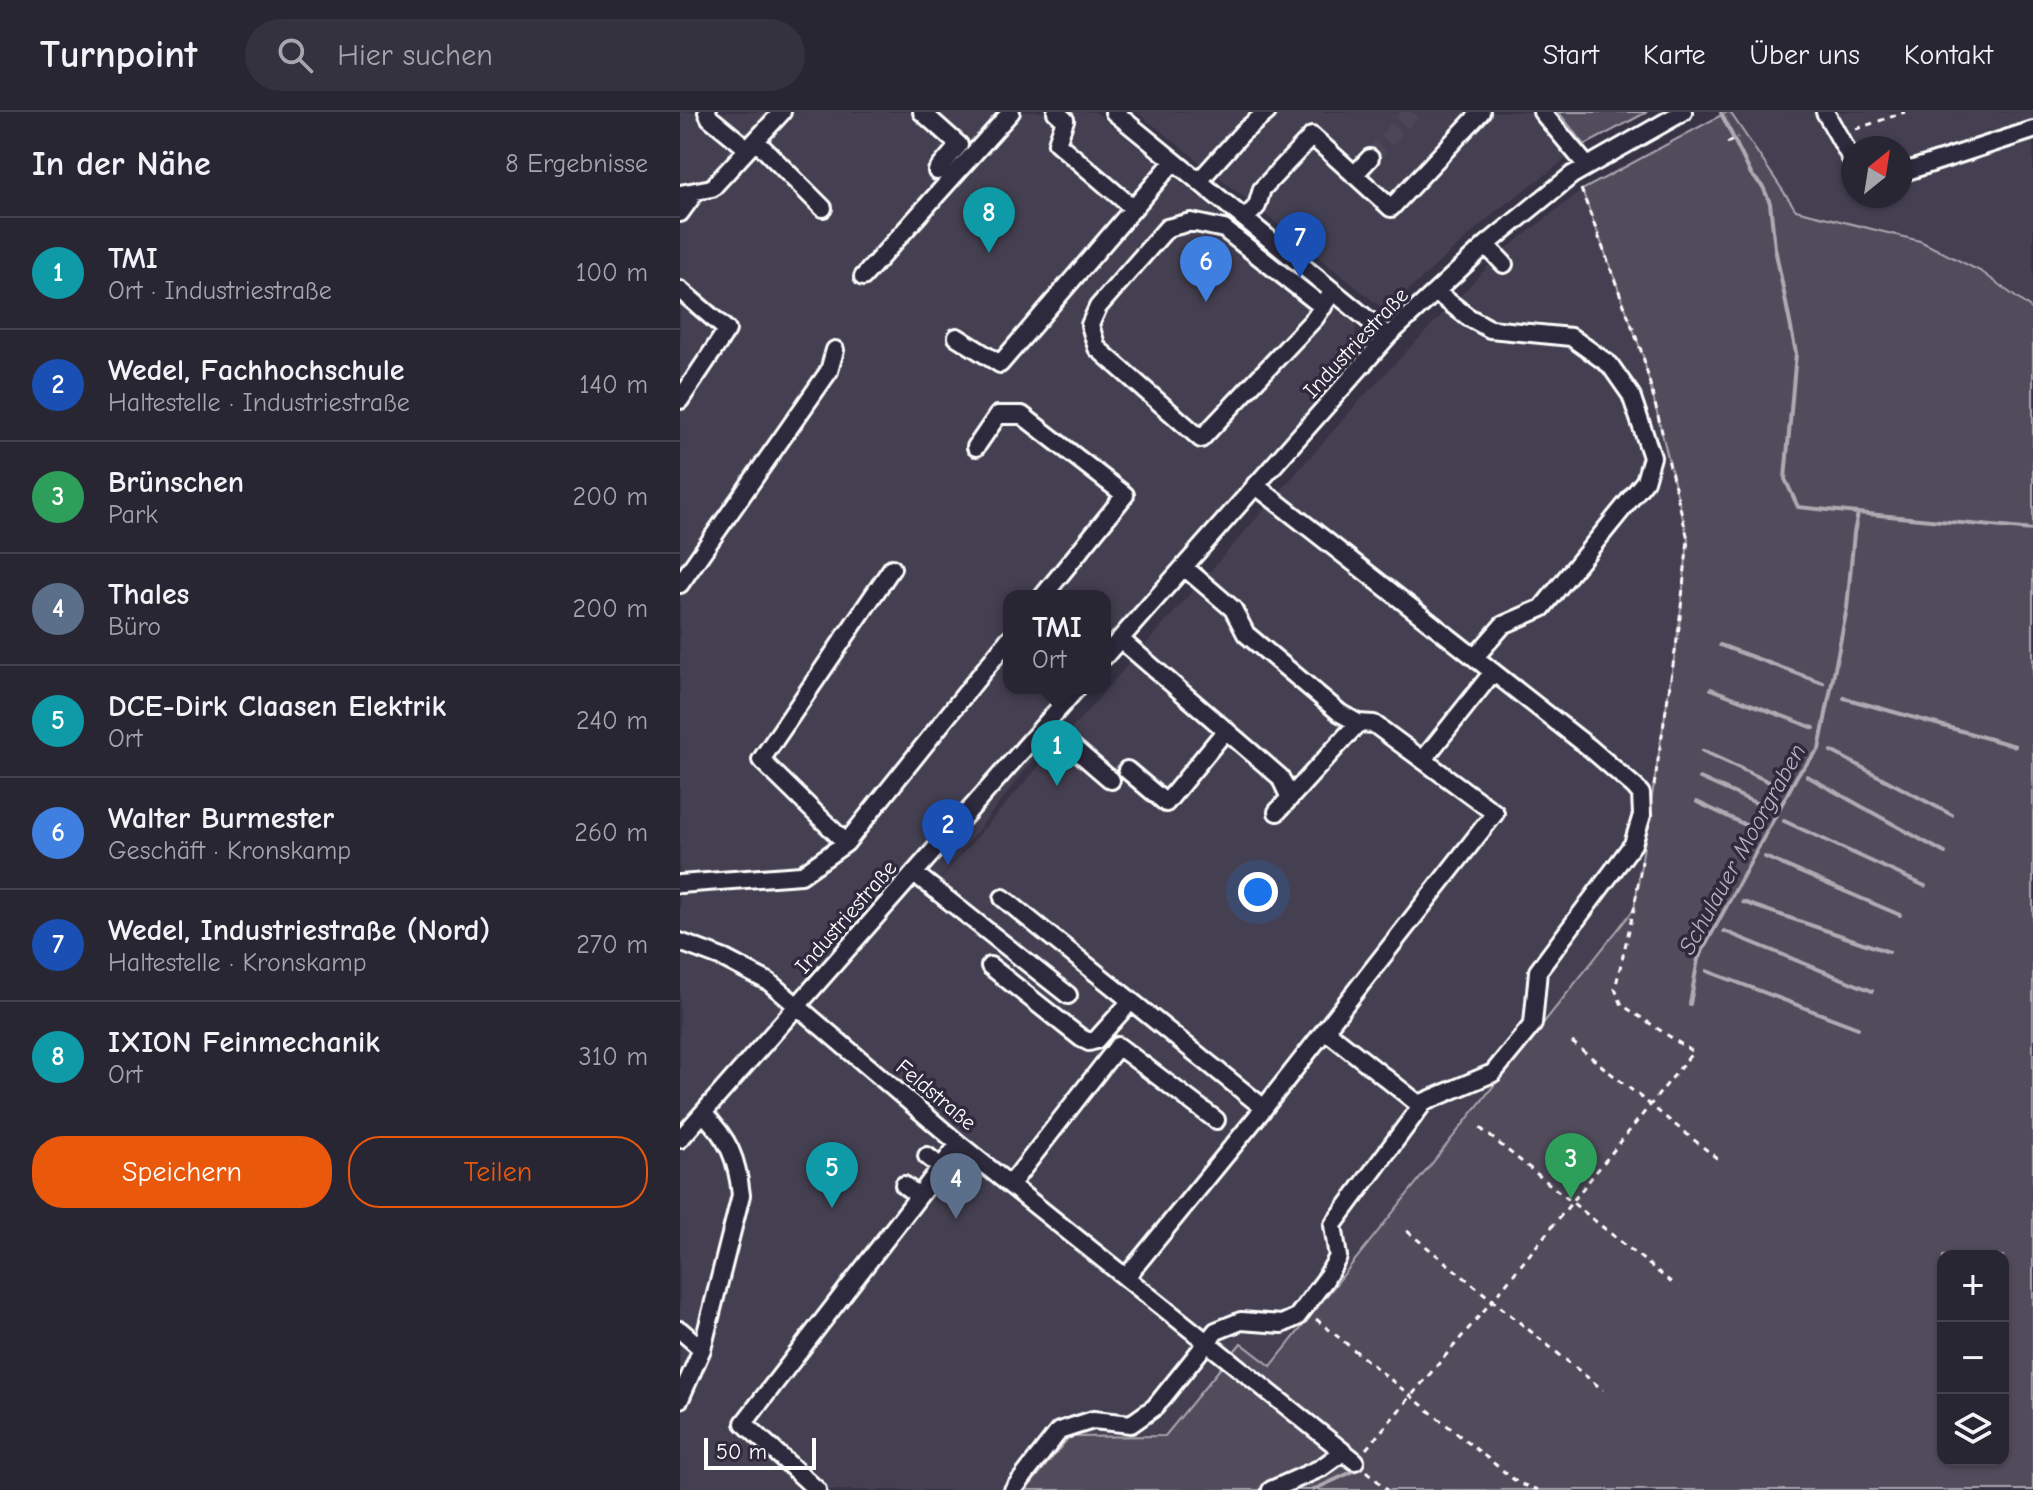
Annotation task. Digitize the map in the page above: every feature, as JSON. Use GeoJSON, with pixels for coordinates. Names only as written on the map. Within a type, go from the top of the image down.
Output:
{"type":"FeatureCollection","features":[{"type":"Feature","properties":{"kind":"street"},"geometry":{"type":"LineString","coordinates":[[707,112],[710,118],[752,145],[823,208]]}},
{"type":"Feature","properties":{"kind":"street"},"geometry":{"type":"LineString","coordinates":[[922,112],[959,145],[937,171]]}},
{"type":"Feature","properties":{"kind":"street"},"geometry":{"type":"LineString","coordinates":[[863,277],[1011,112]]}},
{"type":"Feature","properties":{"kind":"street"},"geometry":{"type":"LineString","coordinates":[[1056,112],[1065,120],[1057,143],[1133,208]]}},
{"type":"Feature","properties":{"kind":"street"},"geometry":{"type":"LineString","coordinates":[[1114,112],[1388,336]]}},
{"type":"Feature","properties":{"kind":"street"},"geometry":{"type":"LineString","coordinates":[[1199,181],[1243,132],[1267,112]]}},
{"type":"Feature","properties":{"kind":"street"},"geometry":{"type":"LineString","coordinates":[[1242,243],[1262,189],[1312,136],[1391,208],[1481,112]]}},
{"type":"Feature","properties":{"kind":"street"},"geometry":{"type":"LineString","coordinates":[[1542,112],[1580,171]]}},
{"type":"Feature","properties":{"kind":"street","name":"Industriestraße"},"geometry":{"type":"LineString","coordinates":[[1111,649],[1388,336],[1486,245],[1580,171],[1683,112]]}},
{"type":"Feature","properties":{"kind":"street"},"geometry":{"type":"LineString","coordinates":[[1825,112],[1841,141]]}},
{"type":"Feature","properties":{"kind":"street"},"geometry":{"type":"LineString","coordinates":[[680,213],[688,192],[712,188],[779,113]]}},
{"type":"Feature","properties":{"kind":"street"},"geometry":{"type":"LineString","coordinates":[[1913,169],[2033,130]]}},
{"type":"Feature","properties":{"kind":"street"},"geometry":{"type":"LineString","coordinates":[[1354,175],[1370,158]]}},
{"type":"Feature","properties":{"kind":"street"},"geometry":{"type":"LineString","coordinates":[[957,337],[1000,364],[1174,161]]}},
{"type":"Feature","properties":{"kind":"street"},"geometry":{"type":"LineString","coordinates":[[1323,307],[1224,229],[1191,222],[1167,228],[1098,307],[1090,325],[1097,348],[1201,439],[1323,307],[1333,291]]}},
{"type":"Feature","properties":{"kind":"street"},"geometry":{"type":"LineString","coordinates":[[1486,245],[1504,264]]}},
{"type":"Feature","properties":{"kind":"street"},"geometry":{"type":"LineString","coordinates":[[680,290],[727,330],[680,400]]}},
{"type":"Feature","properties":{"kind":"street"},"geometry":{"type":"LineString","coordinates":[[1436,292],[1468,317],[1490,329],[1571,337],[1610,365],[1631,395],[1652,457],[1645,481],[1542,608],[1503,625],[1475,657]]}},
{"type":"Feature","properties":{"kind":"street"},"geometry":{"type":"LineString","coordinates":[[680,584],[829,371],[835,350]]}},
{"type":"Feature","properties":{"kind":"street"},"geometry":{"type":"LineString","coordinates":[[976,447],[998,415],[1022,415],[1125,495],[1048,590]]}},
{"type":"Feature","properties":{"kind":"street"},"geometry":{"type":"LineString","coordinates":[[1013,1490],[1059,1431],[1093,1420],[1131,1424],[1155,1407],[1216,1331],[1241,1321],[1282,1324],[1297,1317],[1338,1257],[1333,1225],[1424,1102],[1493,1073],[1533,1024],[1538,971],[1633,844],[1642,815],[1641,794],[1590,748],[1255,485]]}},
{"type":"Feature","properties":{"kind":"street"},"geometry":{"type":"LineString","coordinates":[[1127,1276],[1264,1108],[1495,813],[1374,724],[1358,723],[1340,713],[1246,634],[1233,609],[1184,567]]}},
{"type":"Feature","properties":{"kind":"street"},"geometry":{"type":"LineString","coordinates":[[846,843],[761,760],[892,568]]}},
{"type":"Feature","properties":{"kind":"street"},"geometry":{"type":"LineString","coordinates":[[1120,639],[1280,777],[1290,798]]}},
{"type":"Feature","properties":{"kind":"street"},"geometry":{"type":"LineString","coordinates":[[680,884],[801,875],[846,843],[1003,647]]}},
{"type":"Feature","properties":{"kind":"street"},"geometry":{"type":"LineString","coordinates":[[1423,760],[1493,672]]}},
{"type":"Feature","properties":{"kind":"street","name":"Industriestraße"},"geometry":{"type":"LineString","coordinates":[[680,1139],[1072,694]]}},
{"type":"Feature","properties":{"kind":"street"},"geometry":{"type":"LineString","coordinates":[[1277,812],[1358,723]]}},
{"type":"Feature","properties":{"kind":"street"},"geometry":{"type":"LineString","coordinates":[[1046,724],[1111,780]]}},
{"type":"Feature","properties":{"kind":"street"},"geometry":{"type":"LineString","coordinates":[[1127,770],[1166,803],[1226,730]]}},
{"type":"Feature","properties":{"kind":"street"},"geometry":{"type":"LineString","coordinates":[[914,873],[1068,995]]}},
{"type":"Feature","properties":{"kind":"street"},"geometry":{"type":"LineString","coordinates":[[1003,898],[1264,1108]]}},
{"type":"Feature","properties":{"kind":"street","name":"Feldstraße"},"geometry":{"type":"LineString","coordinates":[[680,942],[725,959],[769,982],[959,1144],[1349,1456]]}},
{"type":"Feature","properties":{"kind":"street"},"geometry":{"type":"LineString","coordinates":[[990,966],[1089,1042],[1096,1040],[1131,1001]]}},
{"type":"Feature","properties":{"kind":"street"},"geometry":{"type":"LineString","coordinates":[[1325,1030],[1421,1106]]}},
{"type":"Feature","properties":{"kind":"street"},"geometry":{"type":"LineString","coordinates":[[1010,1185],[1118,1046],[1216,1120]]}},
{"type":"Feature","properties":{"kind":"street"},"geometry":{"type":"LineString","coordinates":[[680,1399],[702,1349],[741,1195],[739,1173],[731,1148],[703,1113]]}},
{"type":"Feature","properties":{"kind":"street"},"geometry":{"type":"LineString","coordinates":[[813,1489],[744,1423],[911,1190],[941,1167],[959,1144]]}},
{"type":"Feature","properties":{"kind":"street"},"geometry":{"type":"LineString","coordinates":[[927,1156],[941,1167]]}},
{"type":"Feature","properties":{"kind":"street"},"geometry":{"type":"LineString","coordinates":[[680,1330],[702,1349]]}},
{"type":"Feature","properties":{"kind":"street"},"geometry":{"type":"LineString","coordinates":[[1271,1490],[1349,1456]]}},
{"type":"Feature","properties":{"kind":"path"},"geometry":{"type":"LineString","coordinates":[[1856,129],[1905,112]]}},
{"type":"Feature","properties":{"kind":"path"},"geometry":{"type":"LineString","coordinates":[[1727,143],[1738,137]]}},
{"type":"Feature","properties":{"kind":"path"},"geometry":{"type":"LineString","coordinates":[[1580,171],[1582,190],[1643,356],[1688,539],[1679,627],[1652,795]]}},
{"type":"Feature","properties":{"kind":"path"},"geometry":{"type":"LineString","coordinates":[[1387,1490],[1349,1456],[1411,1396],[1492,1301],[1693,1052],[1622,1005],[1615,989],[1643,854]]}},
{"type":"Feature","properties":{"kind":"path"},"geometry":{"type":"LineString","coordinates":[[1572,1042],[1719,1160]]}},
{"type":"Feature","properties":{"kind":"path"},"geometry":{"type":"LineString","coordinates":[[1480,1128],[1672,1283]]}},
{"type":"Feature","properties":{"kind":"path"},"geometry":{"type":"LineString","coordinates":[[1407,1231],[1603,1390]]}},
{"type":"Feature","properties":{"kind":"path"},"geometry":{"type":"LineString","coordinates":[[1316,1319],[1518,1483],[1538,1490]]}},
{"type":"Feature","properties":{"kind":"shaded area"},"geometry":{"type":"Polygon","coordinates":[[[680,112],[1095,112],[1356,325],[1354,355],[1111,661],[1111,590],[1003,590],[1003,694],[1085,694],[933,887],[1102,694],[1111,694],[1111,684],[1362,398],[1501,253],[1582,190],[1643,356],[1688,539],[1679,627],[1634,909],[1270,1366],[1221,1366],[1165,1437],[1069,1437],[1026,1490],[680,1490],[680,112]]]}},
{"type":"Feature","properties":{"kind":"shaded area"},"geometry":{"type":"Polygon","coordinates":[[[1137,112],[1558,112],[1585,145],[1495,212],[1386,311],[1137,112]]]}},
{"type":"Feature","properties":{"kind":"shaded area"},"geometry":{"type":"Polygon","coordinates":[[[1558,112],[1647,112],[1585,145],[1558,112]]]}},
{"type":"Feature","properties":{"kind":"shaded area"},"geometry":{"type":"Polygon","coordinates":[[[1727,112],[1730,112],[1796,210],[1920,241],[1982,272],[2033,310],[2033,1490],[1026,1490],[1069,1437],[1165,1436],[1241,1343],[1271,1366],[1634,909],[1679,627],[1688,539],[1643,356],[1582,190],[1727,112]]]}},
{"type":"Feature","properties":{"kind":"shaded area"},"geometry":{"type":"Polygon","coordinates":[[[1730,112],[2033,112],[2033,310],[1982,272],[1920,241],[1796,210],[1730,112]]]}},
{"type":"Feature","properties":{"kind":"waterway","name":"Schulauer Moorgraben"},"geometry":{"type":"LineString","coordinates":[[1690,1004],[1698,959],[1798,774],[1819,749],[1847,608],[1858,513],[1798,507],[1785,479],[1796,353],[1775,248],[1770,203],[1763,187],[1751,174],[1721,113]]}},
{"type":"Feature","properties":{"kind":"waterway"},"geometry":{"type":"LineString","coordinates":[[1858,513],[2033,530]]}},
{"type":"Feature","properties":{"kind":"waterway"},"geometry":{"type":"LineString","coordinates":[[1720,645],[1823,683]]}},
{"type":"Feature","properties":{"kind":"waterway"},"geometry":{"type":"LineString","coordinates":[[1711,689],[1814,728]]}},
{"type":"Feature","properties":{"kind":"waterway"},"geometry":{"type":"LineString","coordinates":[[1844,698],[2015,746]]}},
{"type":"Feature","properties":{"kind":"waterway"},"geometry":{"type":"LineString","coordinates":[[1703,751],[1778,786]]}},
{"type":"Feature","properties":{"kind":"waterway"},"geometry":{"type":"LineString","coordinates":[[1831,751],[1952,815]]}},
{"type":"Feature","properties":{"kind":"waterway"},"geometry":{"type":"LineString","coordinates":[[1807,776],[1945,853]]}},
{"type":"Feature","properties":{"kind":"waterway"},"geometry":{"type":"LineString","coordinates":[[1700,778],[1765,807]]}},
{"type":"Feature","properties":{"kind":"waterway"},"geometry":{"type":"LineString","coordinates":[[1697,802],[1754,829]]}},
{"type":"Feature","properties":{"kind":"waterway"},"geometry":{"type":"LineString","coordinates":[[1784,821],[1925,886]]}},
{"type":"Feature","properties":{"kind":"waterway"},"geometry":{"type":"LineString","coordinates":[[1765,857],[1900,915]]}},
{"type":"Feature","properties":{"kind":"waterway"},"geometry":{"type":"LineString","coordinates":[[1743,902],[1889,952]]}},
{"type":"Feature","properties":{"kind":"waterway"},"geometry":{"type":"LineString","coordinates":[[1724,931],[1872,991]]}},
{"type":"Feature","properties":{"kind":"waterway"},"geometry":{"type":"LineString","coordinates":[[1707,971],[1858,1028]]}},
{"type":"Feature","properties":{"kind":"waterway","name":"Schulauer Moorgraben"},"geometry":{"type":"LineString","coordinates":[[1313,1490],[1356,1470]]}},
{"type":"Feature","properties":{"kind":"tunnel"},"geometry":{"type":"LineString","coordinates":[[1370,158],[1412,112]]}},
{"type":"Feature","properties":{"kind":"place","name":"IXION Feinmechanik"},"geometry":{"type":"Point","coordinates":[989,253]}},
{"type":"Feature","properties":{"kind":"place","name":"Wedel, Industriestraße (Nord)"},"geometry":{"type":"Point","coordinates":[1300,278]}},
{"type":"Feature","properties":{"kind":"place","name":"Walter Burmester"},"geometry":{"type":"Point","coordinates":[1206,302]}},
{"type":"Feature","properties":{"kind":"place","name":"TMI"},"geometry":{"type":"Point","coordinates":[1057,786]}},
{"type":"Feature","properties":{"kind":"place","name":"Wedel, Fachhochschule"},"geometry":{"type":"Point","coordinates":[948,865]}},
{"type":"Feature","properties":{"kind":"place","name":"Brünschen"},"geometry":{"type":"Point","coordinates":[1571,1199]}},
{"type":"Feature","properties":{"kind":"place","name":"DCE-Dirk Claasen Elektrik"},"geometry":{"type":"Point","coordinates":[832,1208]}},
{"type":"Feature","properties":{"kind":"place","name":"Thales"},"geometry":{"type":"Point","coordinates":[956,1219]}}]}
